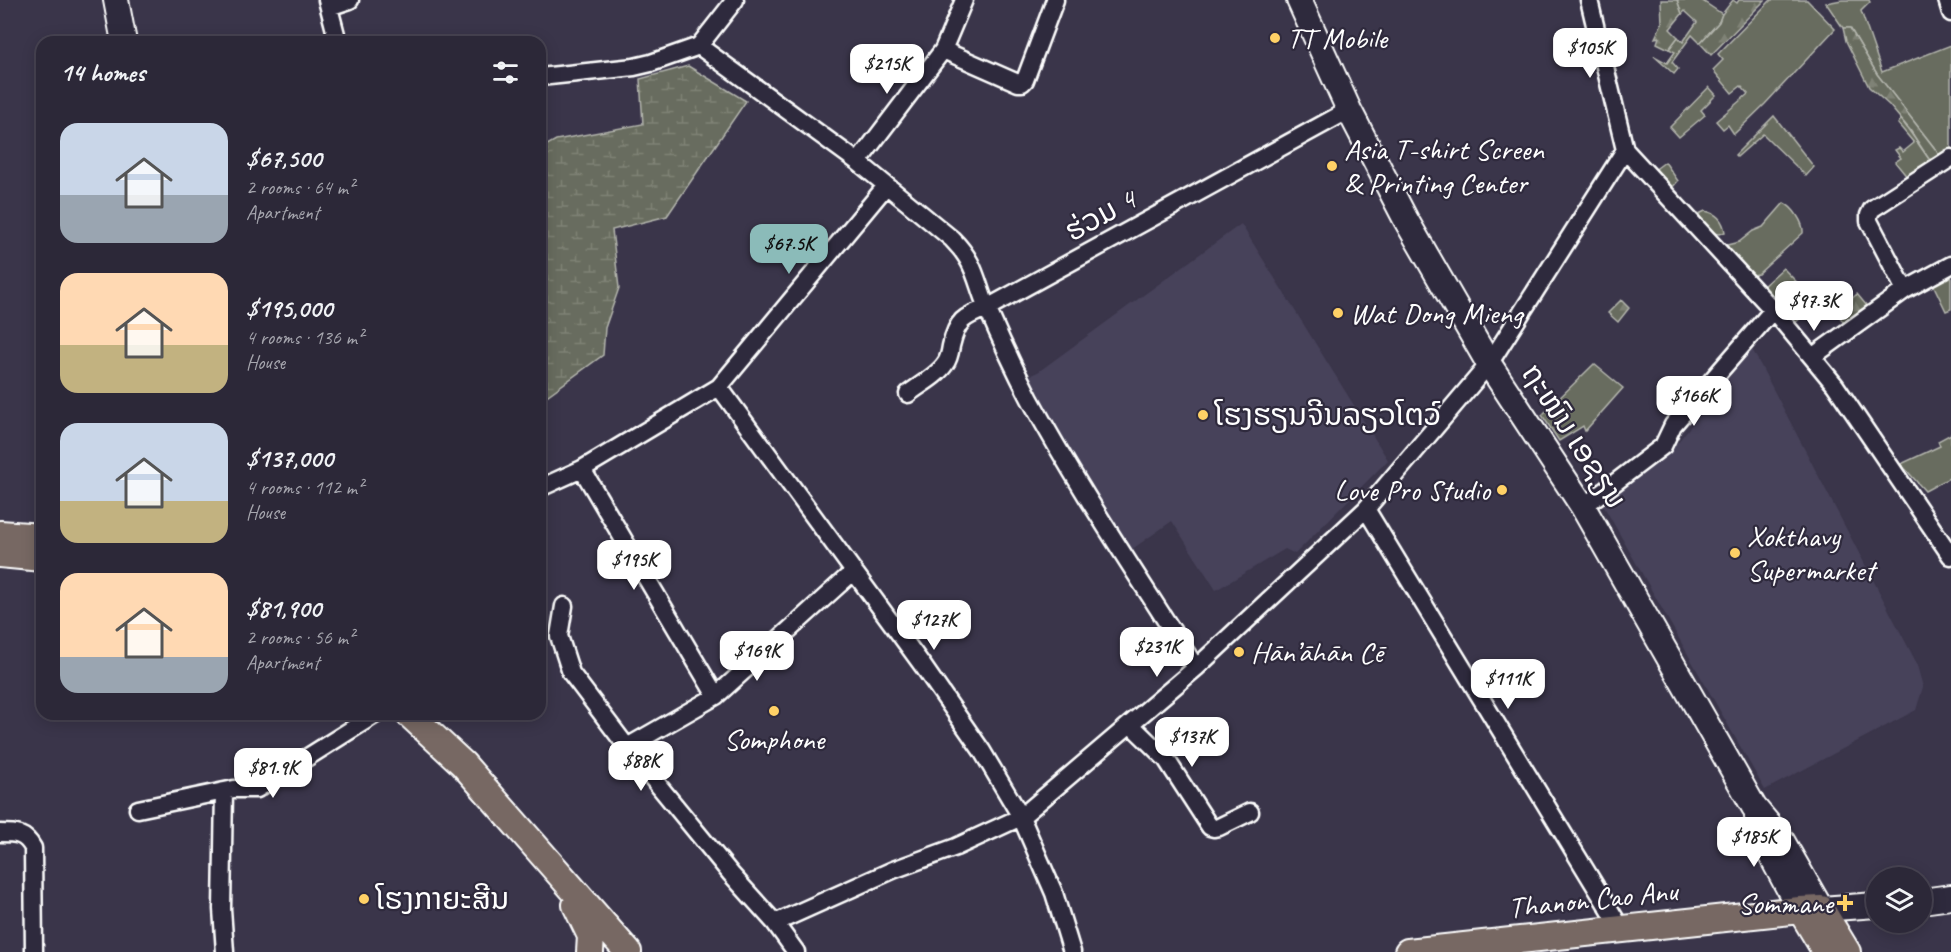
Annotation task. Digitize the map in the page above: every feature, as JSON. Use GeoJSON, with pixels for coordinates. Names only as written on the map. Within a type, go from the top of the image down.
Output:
{"type":"FeatureCollection","features":[{"type":"Feature","properties":{"kind":"main road"},"geometry":{"type":"LineString","coordinates":[[116,0],[123,36]]}},
{"type":"Feature","properties":{"kind":"main road","name":"ຖະໜົນ ເອຊຽນ"},"geometry":{"type":"LineString","coordinates":[[1299,0],[1349,110],[1406,220],[1489,364],[1583,507],[1754,807],[1767,848],[1811,910],[1847,952]]}},
{"type":"Feature","properties":{"kind":"main road"},"geometry":{"type":"LineString","coordinates":[[0,534],[36,537]]}},
{"type":"Feature","properties":{"kind":"main road"},"geometry":{"type":"LineString","coordinates":[[0,554],[36,557]]}},
{"type":"Feature","properties":{"kind":"main road"},"geometry":{"type":"LineString","coordinates":[[415,720],[463,764],[628,952]]}},
{"type":"Feature","properties":{"kind":"main road"},"geometry":{"type":"LineString","coordinates":[[547,860],[583,916],[591,936],[590,952]]}},
{"type":"Feature","properties":{"kind":"main road"},"geometry":{"type":"LineString","coordinates":[[1932,900],[1951,897]]}},
{"type":"Feature","properties":{"kind":"main road"},"geometry":{"type":"LineString","coordinates":[[1811,910],[1866,906]]}},
{"type":"Feature","properties":{"kind":"main road","name":"ຖະໜົນ ເອຊຽນ"},"geometry":{"type":"LineString","coordinates":[[1811,910],[1826,952]]}},
{"type":"Feature","properties":{"kind":"main road","name":"Thanon Cao Anu"},"geometry":{"type":"LineString","coordinates":[[1408,952],[1811,910]]}},
{"type":"Feature","properties":{"kind":"street"},"geometry":{"type":"LineString","coordinates":[[336,36],[328,3],[350,0]]}},
{"type":"Feature","properties":{"kind":"street"},"geometry":{"type":"LineString","coordinates":[[546,76],[634,67],[699,46],[735,0]]}},
{"type":"Feature","properties":{"kind":"street"},"geometry":{"type":"LineString","coordinates":[[858,162],[943,50],[964,0]]}},
{"type":"Feature","properties":{"kind":"street"},"geometry":{"type":"LineString","coordinates":[[943,50],[1022,83],[1055,0]]}},
{"type":"Feature","properties":{"kind":"street"},"geometry":{"type":"LineString","coordinates":[[1588,0],[1625,150],[1773,310],[1812,357],[1835,386],[1951,556]]}},
{"type":"Feature","properties":{"kind":"street"},"geometry":{"type":"LineString","coordinates":[[1947,0],[1951,13]]}},
{"type":"Feature","properties":{"kind":"street"},"geometry":{"type":"LineString","coordinates":[[699,46],[858,162],[952,239],[963,251],[972,264],[987,308],[1030,398],[1084,491],[1196,668]]}},
{"type":"Feature","properties":{"kind":"street","name":"ຮ່ວມ 4"},"geometry":{"type":"LineString","coordinates":[[908,394],[944,367],[949,358],[958,323],[968,315],[987,308],[1349,110]]}},
{"type":"Feature","properties":{"kind":"street"},"geometry":{"type":"LineString","coordinates":[[775,923],[893,870],[956,847],[1021,817],[1196,668],[1366,509],[1489,364],[1625,150]]}},
{"type":"Feature","properties":{"kind":"street"},"geometry":{"type":"LineString","coordinates":[[1905,290],[1869,221],[1869,215],[1872,210],[1951,158]]}},
{"type":"Feature","properties":{"kind":"street"},"geometry":{"type":"LineString","coordinates":[[546,485],[582,469],[719,387],[886,186]]}},
{"type":"Feature","properties":{"kind":"street"},"geometry":{"type":"LineString","coordinates":[[1812,357],[1905,290],[1951,265]]}},
{"type":"Feature","properties":{"kind":"street"},"geometry":{"type":"LineString","coordinates":[[1583,507],[1663,446],[1673,425],[1773,310]]}},
{"type":"Feature","properties":{"kind":"street"},"geometry":{"type":"LineString","coordinates":[[719,387],[923,666],[982,751],[1021,817],[1054,893],[1072,952]]}},
{"type":"Feature","properties":{"kind":"street"},"geometry":{"type":"LineString","coordinates":[[582,469],[716,696]]}},
{"type":"Feature","properties":{"kind":"street"},"geometry":{"type":"LineString","coordinates":[[1366,509],[1622,930]]}},
{"type":"Feature","properties":{"kind":"street"},"geometry":{"type":"LineString","coordinates":[[627,747],[716,696],[854,572]]}},
{"type":"Feature","properties":{"kind":"street"},"geometry":{"type":"LineString","coordinates":[[564,606],[559,636],[571,673],[627,747],[730,874],[775,923],[796,952]]}},
{"type":"Feature","properties":{"kind":"street"},"geometry":{"type":"LineString","coordinates":[[138,809],[224,791],[257,789],[366,720]]}},
{"type":"Feature","properties":{"kind":"street"},"geometry":{"type":"LineString","coordinates":[[1130,724],[1166,759],[1210,827],[1214,828],[1250,812]]}},
{"type":"Feature","properties":{"kind":"street"},"geometry":{"type":"LineString","coordinates":[[224,791],[222,909],[225,952]]}},
{"type":"Feature","properties":{"kind":"street"},"geometry":{"type":"LineString","coordinates":[[0,833],[20,834],[29,839],[33,848],[34,952]]}},
{"type":"Feature","properties":{"kind":"shaded area","name":"ໂຮງຮຽນຈີນລຽວໂຕວ໌"},"geometry":{"type":"Polygon","coordinates":[[[1241,224],[1388,460],[1295,554],[1285,549],[1216,590],[1172,521],[1128,552],[1024,378],[1038,372],[1241,224]]]}},
{"type":"Feature","properties":{"kind":"shaded area"},"geometry":{"type":"Polygon","coordinates":[[[1752,349],[1916,662],[1923,687],[1916,710],[1765,790],[1602,503],[1678,442],[1752,349]]]}},
{"type":"Feature","properties":{"kind":"green space"},"geometry":{"type":"Polygon","coordinates":[[[1661,0],[1677,0],[1682,14],[1670,29],[1678,37],[1669,49],[1657,43],[1659,37],[1655,38],[1662,23],[1661,0]]]}},
{"type":"Feature","properties":{"kind":"green space"},"geometry":{"type":"Polygon","coordinates":[[[1677,0],[1701,0],[1722,14],[1719,22],[1700,43],[1692,35],[1672,62],[1678,69],[1674,74],[1654,56],[1667,63],[1675,52],[1669,49],[1670,47],[1678,37],[1683,42],[1697,22],[1685,11],[1682,14],[1677,0]]]}},
{"type":"Feature","properties":{"kind":"green space"},"geometry":{"type":"Polygon","coordinates":[[[1733,0],[1737,3],[1739,0],[1765,0],[1711,55],[1700,43],[1719,22],[1733,0]]]}},
{"type":"Feature","properties":{"kind":"green space"},"geometry":{"type":"Polygon","coordinates":[[[1771,0],[1807,0],[1835,29],[1734,134],[1728,125],[1723,129],[1716,121],[1748,94],[1741,86],[1732,93],[1713,70],[1723,60],[1718,54],[1771,0]]]}},
{"type":"Feature","properties":{"kind":"green space"},"geometry":{"type":"Polygon","coordinates":[[[1842,0],[1869,0],[1870,2],[1861,11],[1882,72],[1951,45],[1951,148],[1939,156],[1877,74],[1850,28],[1843,28],[1826,3],[1842,0]]]}},
{"type":"Feature","properties":{"kind":"green space"},"geometry":{"type":"Polygon","coordinates":[[[1843,28],[1850,28],[1877,74],[1936,150],[1939,156],[1935,160],[1929,159],[1910,130],[1889,105],[1869,87],[1846,41],[1843,28]]]}},
{"type":"Feature","properties":{"kind":"green space"},"geometry":{"type":"Polygon","coordinates":[[[688,66],[746,101],[667,216],[612,230],[619,288],[605,328],[603,355],[546,396],[546,146],[556,140],[643,124],[640,79],[688,66]]]}},
{"type":"Feature","properties":{"kind":"green space"},"geometry":{"type":"Polygon","coordinates":[[[1709,87],[1716,95],[1701,110],[1705,115],[1679,137],[1670,127],[1709,87]]]}},
{"type":"Feature","properties":{"kind":"green space"},"geometry":{"type":"Polygon","coordinates":[[[1774,116],[1814,167],[1806,176],[1763,134],[1737,157],[1735,155],[1774,116]]]}},
{"type":"Feature","properties":{"kind":"green space"},"geometry":{"type":"Polygon","coordinates":[[[1901,119],[1929,159],[1935,160],[1908,178],[1895,162],[1901,158],[1895,150],[1899,148],[1903,152],[1914,143],[1898,124],[1901,119]]]}},
{"type":"Feature","properties":{"kind":"green space"},"geometry":{"type":"Polygon","coordinates":[[[1665,162],[1678,181],[1672,188],[1653,171],[1665,162]]]}},
{"type":"Feature","properties":{"kind":"green space"},"geometry":{"type":"Polygon","coordinates":[[[1784,203],[1797,216],[1803,233],[1758,274],[1753,275],[1727,245],[1739,242],[1753,231],[1763,227],[1784,203]]]}},
{"type":"Feature","properties":{"kind":"green space"},"geometry":{"type":"Polygon","coordinates":[[[1705,211],[1719,218],[1725,232],[1711,233],[1701,222],[1699,214],[1705,211]]]}},
{"type":"Feature","properties":{"kind":"green space"},"geometry":{"type":"Polygon","coordinates":[[[1783,268],[1818,304],[1796,322],[1761,288],[1783,268]]]}},
{"type":"Feature","properties":{"kind":"green space"},"geometry":{"type":"Polygon","coordinates":[[[1949,273],[1951,309],[1946,311],[1932,282],[1949,273]]]}},
{"type":"Feature","properties":{"kind":"green space"},"geometry":{"type":"Polygon","coordinates":[[[1857,294],[1867,306],[1843,322],[1837,312],[1857,294]]]}},
{"type":"Feature","properties":{"kind":"green space"},"geometry":{"type":"Polygon","coordinates":[[[1621,300],[1629,308],[1618,322],[1608,313],[1621,300]]]}},
{"type":"Feature","properties":{"kind":"green space"},"geometry":{"type":"Polygon","coordinates":[[[1594,364],[1623,388],[1585,431],[1583,426],[1559,441],[1542,415],[1594,364]]]}},
{"type":"Feature","properties":{"kind":"green space"},"geometry":{"type":"Polygon","coordinates":[[[1951,434],[1951,477],[1925,491],[1901,464],[1940,446],[1938,441],[1951,434]]]}},
{"type":"Feature","properties":{"kind":"place","name":"TT Mobile"},"geometry":{"type":"Point","coordinates":[1275,38]}},
{"type":"Feature","properties":{"kind":"place","name":"Asia T-shirt Screen & Printing Center"},"geometry":{"type":"Point","coordinates":[1332,166]}},
{"type":"Feature","properties":{"kind":"place","name":"Wat Dong Mieng"},"geometry":{"type":"Point","coordinates":[1338,313]}},
{"type":"Feature","properties":{"kind":"place","name":"ໂຮງຮຽນຈີນລຽວໂຕວ໌"},"geometry":{"type":"Point","coordinates":[1203,415]}},
{"type":"Feature","properties":{"kind":"place","name":"Love Pro Studio"},"geometry":{"type":"Point","coordinates":[1502,490]}},
{"type":"Feature","properties":{"kind":"place","name":"Xokthavy Supermarket"},"geometry":{"type":"Point","coordinates":[1735,553]}},
{"type":"Feature","properties":{"kind":"place","name":"Hān’āhān Cē"},"geometry":{"type":"Point","coordinates":[1239,652]}},
{"type":"Feature","properties":{"kind":"place","name":"Somphone"},"geometry":{"type":"Point","coordinates":[774,711]}},
{"type":"Feature","properties":{"kind":"place","name":"ໂຮງກາຍະສີນ"},"geometry":{"type":"Point","coordinates":[364,899]}},
{"type":"Feature","properties":{"kind":"place","name":"Sommane"},"geometry":{"type":"Point","coordinates":[1845,903]}}]}
